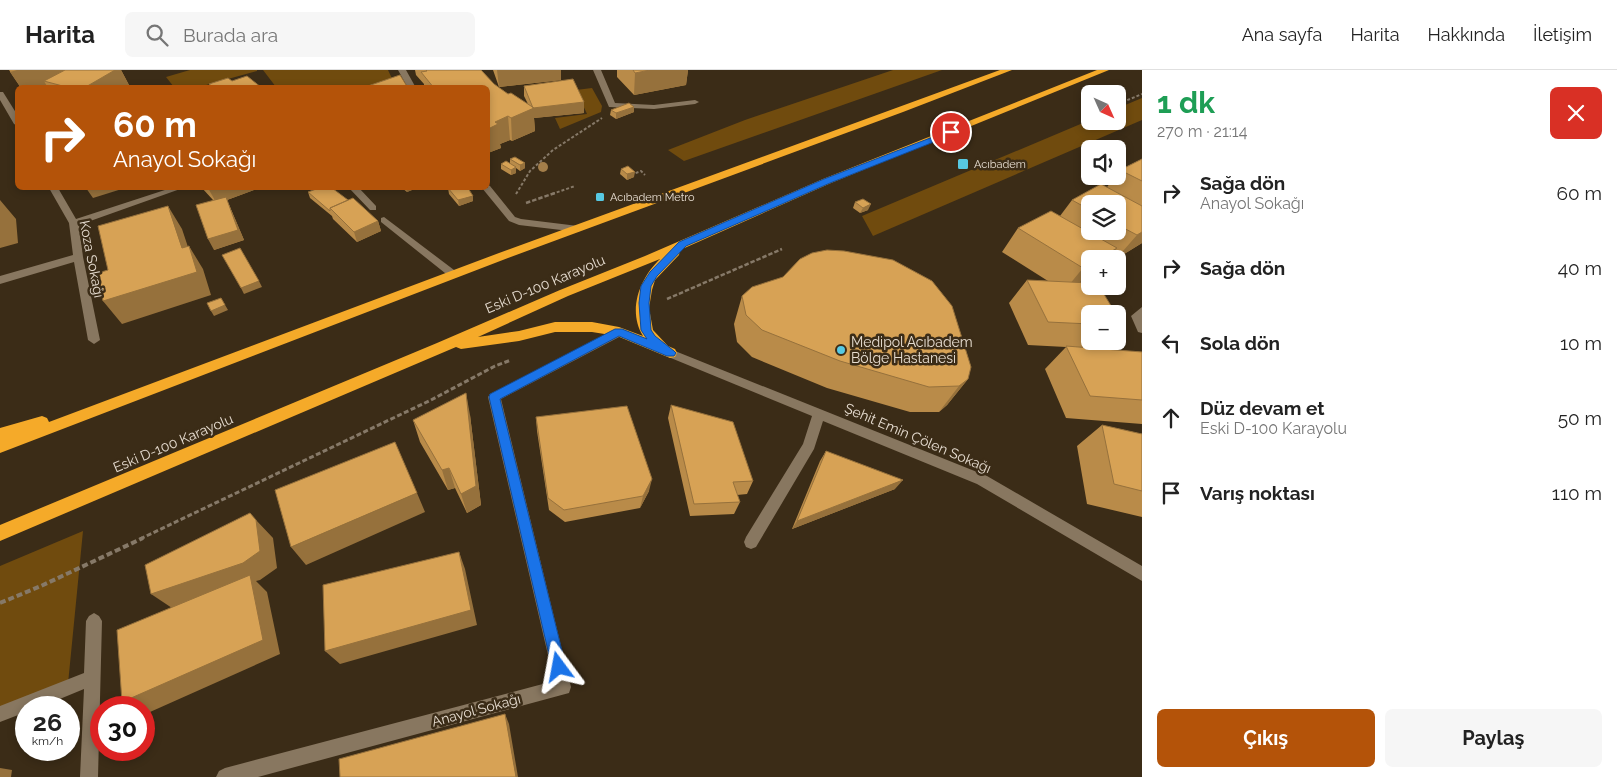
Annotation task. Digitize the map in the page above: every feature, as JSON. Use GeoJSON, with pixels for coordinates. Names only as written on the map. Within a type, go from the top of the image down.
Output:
{"type":"FeatureCollection","features":[{"type":"Feature","properties":{"kind":"highway"},"geometry":{"type":"LineString","coordinates":[[0,447],[194,376],[454,275],[1008,70]]}},
{"type":"Feature","properties":{"kind":"highway","name":"Eski D-100 Karayolu"},"geometry":{"type":"LineString","coordinates":[[0,533],[442,347],[827,181],[1105,70]]}},
{"type":"Feature","properties":{"kind":"highway"},"geometry":{"type":"LineString","coordinates":[[670,353],[652,338],[646,330],[644,303],[646,286],[653,274],[682,244]]}},
{"type":"Feature","properties":{"kind":"highway"},"geometry":{"type":"LineString","coordinates":[[442,347],[519,336],[555,327],[592,327],[619,332],[670,353]]}},
{"type":"Feature","properties":{"kind":"highway"},"geometry":{"type":"LineString","coordinates":[[0,434],[194,376]]}},
{"type":"Feature","properties":{"kind":"street"},"geometry":{"type":"LineString","coordinates":[[402,70],[410,85]]}},
{"type":"Feature","properties":{"kind":"street"},"geometry":{"type":"LineString","coordinates":[[597,70],[612,105],[642,108],[673,107],[695,102]]}},
{"type":"Feature","properties":{"kind":"street"},"geometry":{"type":"LineString","coordinates":[[0,94],[15,119]]}},
{"type":"Feature","properties":{"kind":"street","name":"Koza Sokağı"},"geometry":{"type":"LineString","coordinates":[[55,190],[74,223],[78,257],[94,340]]}},
{"type":"Feature","properties":{"kind":"street"},"geometry":{"type":"LineString","coordinates":[[74,223],[172,190]]}},
{"type":"Feature","properties":{"kind":"street"},"geometry":{"type":"LineString","coordinates":[[356,190],[373,208]]}},
{"type":"Feature","properties":{"kind":"street"},"geometry":{"type":"LineString","coordinates":[[489,190],[512,219],[519,222],[578,229]]}},
{"type":"Feature","properties":{"kind":"street"},"geometry":{"type":"LineString","coordinates":[[384,220],[454,275]]}},
{"type":"Feature","properties":{"kind":"street"},"geometry":{"type":"LineString","coordinates":[[0,280],[78,257]]}},
{"type":"Feature","properties":{"kind":"street"},"geometry":{"type":"LineString","coordinates":[[1142,311],[1136,316],[1142,330]]}},
{"type":"Feature","properties":{"kind":"street","name":"Anayol Sokağı"},"geometry":{"type":"LineString","coordinates":[[226,777],[563,686],[494,397],[619,332]]}},
{"type":"Feature","properties":{"kind":"street","name":"Şehit Emin Çölen Sokağı"},"geometry":{"type":"LineString","coordinates":[[670,353],[982,480],[1142,574]]}},
{"type":"Feature","properties":{"kind":"street"},"geometry":{"type":"LineString","coordinates":[[751,542],[809,445],[819,414]]}},
{"type":"Feature","properties":{"kind":"street"},"geometry":{"type":"LineString","coordinates":[[89,777],[94,621]]}},
{"type":"Feature","properties":{"kind":"street"},"geometry":{"type":"LineString","coordinates":[[0,714],[92,678]]}},
{"type":"Feature","properties":{"kind":"path"},"geometry":{"type":"LineString","coordinates":[[1126,101],[1142,94]]}},
{"type":"Feature","properties":{"kind":"path"},"geometry":{"type":"LineString","coordinates":[[514,196],[530,171],[551,151],[602,118],[605,112]]}},
{"type":"Feature","properties":{"kind":"path"},"geometry":{"type":"LineString","coordinates":[[628,176],[641,171],[645,174]]}},
{"type":"Feature","properties":{"kind":"path"},"geometry":{"type":"LineString","coordinates":[[519,205],[575,186]]}},
{"type":"Feature","properties":{"kind":"path"},"geometry":{"type":"LineString","coordinates":[[664,300],[782,249]]}},
{"type":"Feature","properties":{"kind":"path"},"geometry":{"type":"LineString","coordinates":[[0,602],[41,586],[257,484],[431,400],[495,366],[519,356]]}},
{"type":"Feature","properties":{"kind":"shaded area"},"geometry":{"type":"Polygon","coordinates":[[[190,70],[257,70],[206,85],[172,85],[166,77],[190,70]]]}},
{"type":"Feature","properties":{"kind":"shaded area"},"geometry":{"type":"Polygon","coordinates":[[[263,70],[388,70],[395,85],[274,85],[263,70]]]}},
{"type":"Feature","properties":{"kind":"shaded area"},"geometry":{"type":"Polygon","coordinates":[[[893,70],[942,70],[684,161],[668,150],[745,120],[893,70]]]}},
{"type":"Feature","properties":{"kind":"shaded area"},"geometry":{"type":"Polygon","coordinates":[[[592,88],[602,106],[601,112],[560,129],[555,118],[587,114],[576,90],[592,88]]]}},
{"type":"Feature","properties":{"kind":"shaded area"},"geometry":{"type":"Polygon","coordinates":[[[1142,98],[1142,120],[1126,127],[1126,105],[1142,98]]]}},
{"type":"Feature","properties":{"kind":"shaded area"},"geometry":{"type":"Polygon","coordinates":[[[1081,124],[1081,130],[1119,130],[1096,140],[1081,140],[1081,146],[873,236],[862,216],[1081,124]]]}},
{"type":"Feature","properties":{"kind":"shaded area"},"geometry":{"type":"Polygon","coordinates":[[[83,531],[67,694],[62,696],[15,696],[15,713],[0,719],[0,566],[83,531]]]}},
{"type":"Feature","properties":{"kind":"building"},"geometry":{"type":"Polygon","coordinates":[[[65,70],[115,70],[89,85],[59,85],[44,81],[65,70]]]}},
{"type":"Feature","properties":{"kind":"building"},"geometry":{"type":"Polygon","coordinates":[[[481,70],[494,84],[534,108],[511,118],[508,116],[495,122],[498,124],[490,128],[490,85],[432,85],[421,72],[481,70]]]}},
{"type":"Feature","properties":{"kind":"building"},"geometry":{"type":"Polygon","coordinates":[[[633,70],[650,70],[635,73],[633,70]]]}},
{"type":"Feature","properties":{"kind":"building"},"geometry":{"type":"Polygon","coordinates":[[[400,75],[406,85],[371,85],[400,75]]]}},
{"type":"Feature","properties":{"kind":"building"},"geometry":{"type":"Polygon","coordinates":[[[247,76],[258,85],[209,84],[228,78],[232,81],[247,76]]]}},
{"type":"Feature","properties":{"kind":"building"},"geometry":{"type":"Polygon","coordinates":[[[573,79],[584,102],[533,108],[524,86],[573,79]]]}},
{"type":"Feature","properties":{"kind":"building"},"geometry":{"type":"Polygon","coordinates":[[[629,103],[634,107],[616,113],[611,110],[629,103]]]}},
{"type":"Feature","properties":{"kind":"building"},"geometry":{"type":"Polygon","coordinates":[[[515,157],[525,163],[520,165],[510,159],[515,157]]]}},
{"type":"Feature","properties":{"kind":"building"},"geometry":{"type":"Polygon","coordinates":[[[1142,159],[1142,181],[1126,173],[1126,167],[1142,159]]]}},
{"type":"Feature","properties":{"kind":"building"},"geometry":{"type":"Polygon","coordinates":[[[506,161],[516,167],[511,170],[501,164],[506,161]]]}},
{"type":"Feature","properties":{"kind":"building"},"geometry":{"type":"Polygon","coordinates":[[[628,166],[635,172],[627,174],[621,169],[628,166]]]}},
{"type":"Feature","properties":{"kind":"building"},"geometry":{"type":"Polygon","coordinates":[[[1099,185],[1103,185],[1122,195],[1081,195],[1099,185]]]}},
{"type":"Feature","properties":{"kind":"building"},"geometry":{"type":"Polygon","coordinates":[[[314,190],[335,190],[348,200],[330,208],[330,211],[308,192],[314,190]]]}},
{"type":"Feature","properties":{"kind":"building"},"geometry":{"type":"Polygon","coordinates":[[[450,190],[469,190],[473,196],[458,200],[450,190]]]}},
{"type":"Feature","properties":{"kind":"building"},"geometry":{"type":"Polygon","coordinates":[[[1081,195],[1081,205],[1072,200],[1081,195]]]}},
{"type":"Feature","properties":{"kind":"building"},"geometry":{"type":"Polygon","coordinates":[[[226,197],[238,230],[208,239],[196,205],[226,197]]]}},
{"type":"Feature","properties":{"kind":"building"},"geometry":{"type":"Polygon","coordinates":[[[1126,197],[1142,206],[1142,232],[1137,235],[1126,229],[1126,197]]]}},
{"type":"Feature","properties":{"kind":"building"},"geometry":{"type":"Polygon","coordinates":[[[353,198],[378,221],[354,232],[330,208],[353,198]]]}},
{"type":"Feature","properties":{"kind":"building"},"geometry":{"type":"Polygon","coordinates":[[[863,199],[871,204],[863,208],[855,202],[863,199]]]}},
{"type":"Feature","properties":{"kind":"building"},"geometry":{"type":"Polygon","coordinates":[[[168,206],[182,248],[189,246],[197,272],[103,301],[98,273],[108,270],[98,226],[168,206]]]}},
{"type":"Feature","properties":{"kind":"building"},"geometry":{"type":"Polygon","coordinates":[[[1051,211],[1081,228],[1081,240],[1103,240],[1117,248],[1114,250],[1081,250],[1081,267],[1018,228],[1051,211]]]}},
{"type":"Feature","properties":{"kind":"building"},"geometry":{"type":"Polygon","coordinates":[[[240,248],[259,281],[241,288],[222,255],[240,248]]]}},
{"type":"Feature","properties":{"kind":"building","name":"Medipol Acıbadem Bölge Hastanesi"},"geometry":{"type":"Polygon","coordinates":[[[827,250],[844,251],[893,260],[932,281],[952,306],[971,367],[968,379],[959,386],[929,387],[840,361],[762,330],[746,315],[742,296],[752,287],[783,277],[800,259],[812,253],[827,250]]]}},
{"type":"Feature","properties":{"kind":"building"},"geometry":{"type":"Polygon","coordinates":[[[1027,280],[1081,283],[1081,295],[1104,295],[1111,305],[1081,305],[1081,324],[1048,322],[1027,280]]]}},
{"type":"Feature","properties":{"kind":"building"},"geometry":{"type":"Polygon","coordinates":[[[221,298],[225,305],[211,311],[207,303],[221,298]]]}},
{"type":"Feature","properties":{"kind":"building"},"geometry":{"type":"Polygon","coordinates":[[[1066,346],[1081,347],[1081,350],[1142,352],[1142,400],[1090,396],[1066,346]]]}},
{"type":"Feature","properties":{"kind":"building"},"geometry":{"type":"Polygon","coordinates":[[[466,393],[476,486],[461,494],[449,468],[442,470],[413,420],[466,393]]]}},
{"type":"Feature","properties":{"kind":"building"},"geometry":{"type":"Polygon","coordinates":[[[671,405],[733,422],[753,481],[733,482],[740,502],[694,504],[671,405]]]}},
{"type":"Feature","properties":{"kind":"building"},"geometry":{"type":"Polygon","coordinates":[[[627,406],[652,479],[643,496],[564,510],[548,498],[536,417],[627,406]]]}},
{"type":"Feature","properties":{"kind":"building"},"geometry":{"type":"Polygon","coordinates":[[[1102,425],[1142,434],[1142,491],[1114,484],[1102,425]]]}},
{"type":"Feature","properties":{"kind":"building"},"geometry":{"type":"Polygon","coordinates":[[[395,442],[417,493],[291,547],[275,490],[395,442]]]}},
{"type":"Feature","properties":{"kind":"building"},"geometry":{"type":"Polygon","coordinates":[[[826,451],[903,480],[797,521],[826,451]]]}},
{"type":"Feature","properties":{"kind":"building"},"geometry":{"type":"Polygon","coordinates":[[[250,513],[256,520],[260,551],[243,563],[151,594],[145,565],[250,513]]]}},
{"type":"Feature","properties":{"kind":"building"},"geometry":{"type":"Polygon","coordinates":[[[459,552],[471,610],[325,651],[323,585],[459,552]]]}},
{"type":"Feature","properties":{"kind":"building"},"geometry":{"type":"Polygon","coordinates":[[[250,575],[263,640],[136,696],[122,696],[117,630],[250,575]]]}},
{"type":"Feature","properties":{"kind":"building"},"geometry":{"type":"Polygon","coordinates":[[[505,714],[516,777],[340,777],[339,759],[505,714]]]}},
{"type":"Feature","properties":{"kind":"place","name":"Acıbadem"},"geometry":{"type":"Point","coordinates":[963,164]}},
{"type":"Feature","properties":{"kind":"place","name":"Acıbadem Metro"},"geometry":{"type":"Point","coordinates":[600,197]}},
{"type":"Feature","properties":{"kind":"place","name":"Medipol Acıbadem Bölge Hastanesi"},"geometry":{"type":"Point","coordinates":[841,350]}},
{"type":"Feature","properties":{"kind":"route"},"geometry":{"type":"LineString","coordinates":[[559,667],[494,397],[619,332],[670,353],[652,338],[646,330],[644,303],[646,286],[653,274],[682,244],[827,181],[951,132]]}}]}
